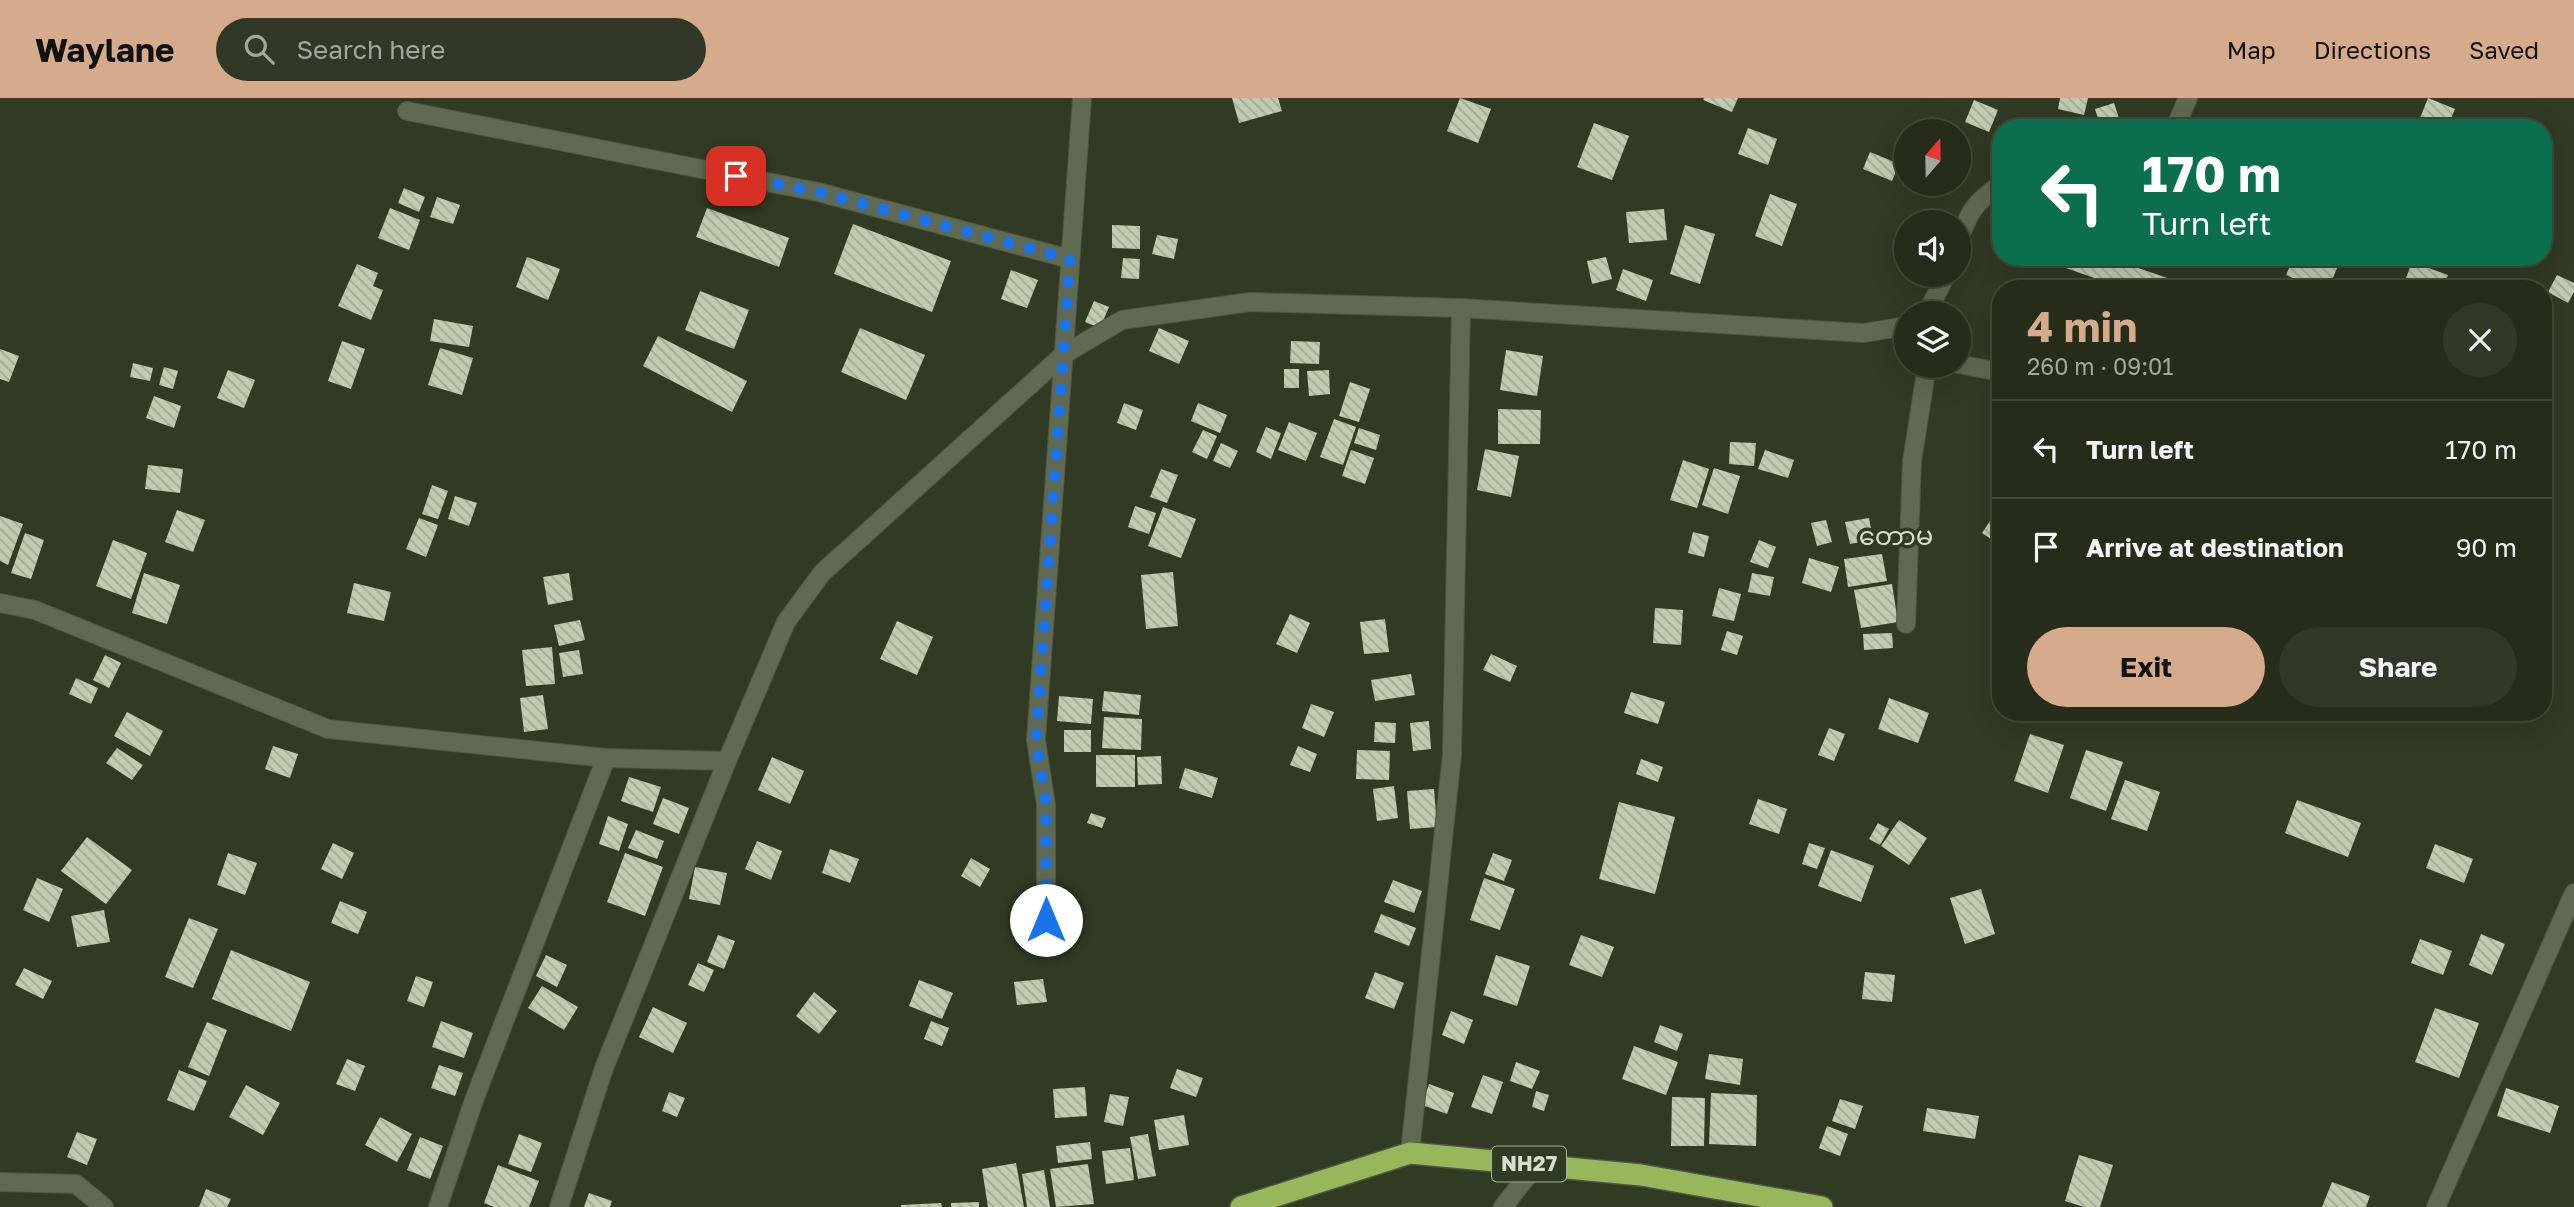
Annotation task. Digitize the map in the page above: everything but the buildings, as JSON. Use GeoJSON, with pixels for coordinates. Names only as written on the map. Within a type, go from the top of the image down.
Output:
{"type":"FeatureCollection","features":[{"type":"Feature","properties":{"kind":"highway","name":"NH27"},"geometry":{"type":"LineString","coordinates":[[1241,1207],[1410,1153],[1641,1175],[1739,1200],[1822,1207]]}},
{"type":"Feature","properties":{"kind":"street"},"geometry":{"type":"LineString","coordinates":[[1046,920],[1046,804],[1036,740],[1082,98]]}},
{"type":"Feature","properties":{"kind":"street"},"geometry":{"type":"LineString","coordinates":[[2179,119],[2188,98]]}},
{"type":"Feature","properties":{"kind":"street"},"geometry":{"type":"LineString","coordinates":[[407,111],[818,192],[1070,259]]}},
{"type":"Feature","properties":{"kind":"street"},"geometry":{"type":"LineString","coordinates":[[1971,212],[1980,199],[1992,191]]}},
{"type":"Feature","properties":{"kind":"street"},"geometry":{"type":"LineString","coordinates":[[559,1207],[604,1069],[727,761],[786,622],[822,573],[1063,355],[1122,320],[1250,302],[1461,308],[1864,333],[1894,328]]}},
{"type":"Feature","properties":{"kind":"street"},"geometry":{"type":"LineString","coordinates":[[1410,1153],[1452,754],[1461,308]]}},
{"type":"Feature","properties":{"kind":"street"},"geometry":{"type":"LineString","coordinates":[[1971,366],[1992,370]]}},
{"type":"Feature","properties":{"kind":"street"},"geometry":{"type":"LineString","coordinates":[[1906,624],[1912,461],[1925,378]]}},
{"type":"Feature","properties":{"kind":"street"},"geometry":{"type":"LineString","coordinates":[[0,603],[35,610],[328,729],[606,758],[727,761]]}},
{"type":"Feature","properties":{"kind":"street"},"geometry":{"type":"LineString","coordinates":[[438,1207],[474,1100],[606,758]]}},
{"type":"Feature","properties":{"kind":"street"},"geometry":{"type":"LineString","coordinates":[[2436,1207],[2574,893]]}},
{"type":"Feature","properties":{"kind":"street"},"geometry":{"type":"LineString","coordinates":[[1503,1207],[1535,1165]]}},
{"type":"Feature","properties":{"kind":"street"},"geometry":{"type":"LineString","coordinates":[[0,1182],[76,1184],[104,1207]]}},
{"type":"Feature","properties":{"kind":"district","name":"တောမ"},"geometry":{"type":"Point","coordinates":[1896,536]}},
{"type":"Feature","properties":{"kind":"route"},"geometry":{"type":"LineString","coordinates":[[736,176],[818,192],[1070,259],[1036,740],[1046,804],[1046,920]]}}]}
